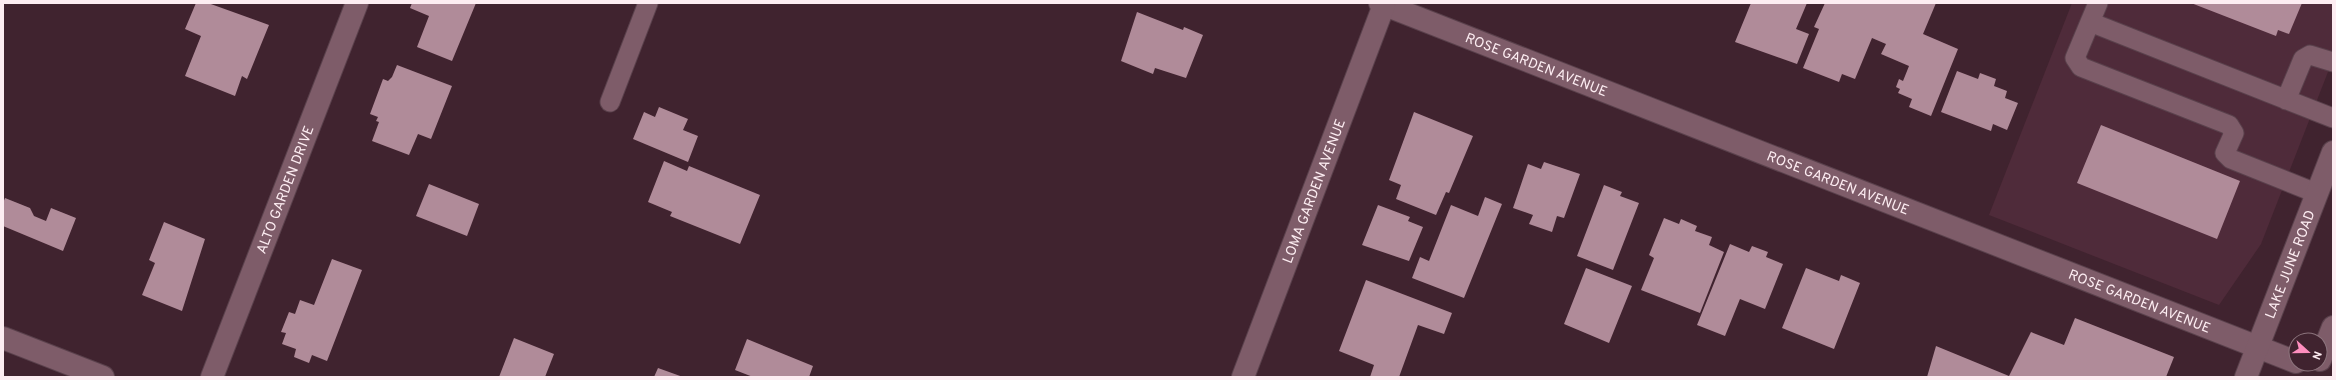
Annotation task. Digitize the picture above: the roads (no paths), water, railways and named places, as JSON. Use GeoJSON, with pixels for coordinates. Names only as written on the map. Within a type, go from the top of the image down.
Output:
{"type":"FeatureCollection","features":[{"type":"Feature","properties":{"kind":"street","name":"ALTO GARDEN DRIVE"},"geometry":{"type":"LineString","coordinates":[[212,377],[357,3]]}},
{"type":"Feature","properties":{"kind":"street","name":"ROSE GARDEN AVENUE"},"geometry":{"type":"LineString","coordinates":[[1382,4],[2288,359]]}},
{"type":"Feature","properties":{"kind":"street","name":"LOMA GARDEN AVENUE"},"geometry":{"type":"LineString","coordinates":[[1242,377],[1382,4]]}},
{"type":"Feature","properties":{"kind":"street","name":"LAKE JUNE ROAD"},"geometry":{"type":"LineString","coordinates":[[2246,377],[2333,152]]}},
{"type":"Feature","properties":{"kind":"street"},"geometry":{"type":"LineString","coordinates":[[2328,337],[2333,326]]}},
{"type":"Feature","properties":{"kind":"street"},"geometry":{"type":"LineString","coordinates":[[3,338],[103,377]]}},
{"type":"Feature","properties":{"kind":"lane"},"geometry":{"type":"LineString","coordinates":[[610,102],[648,3]]}},
{"type":"Feature","properties":{"kind":"lane"},"geometry":{"type":"LineString","coordinates":[[2098,3],[2075,58],[2081,67],[2229,125],[2234,133],[2225,153],[2231,159],[2316,193]]}},
{"type":"Feature","properties":{"kind":"lane"},"geometry":{"type":"LineString","coordinates":[[2090,22],[2333,118]]}},
{"type":"Feature","properties":{"kind":"lane"},"geometry":{"type":"LineString","coordinates":[[2286,100],[2303,59],[2310,55],[2333,62]]}}]}
